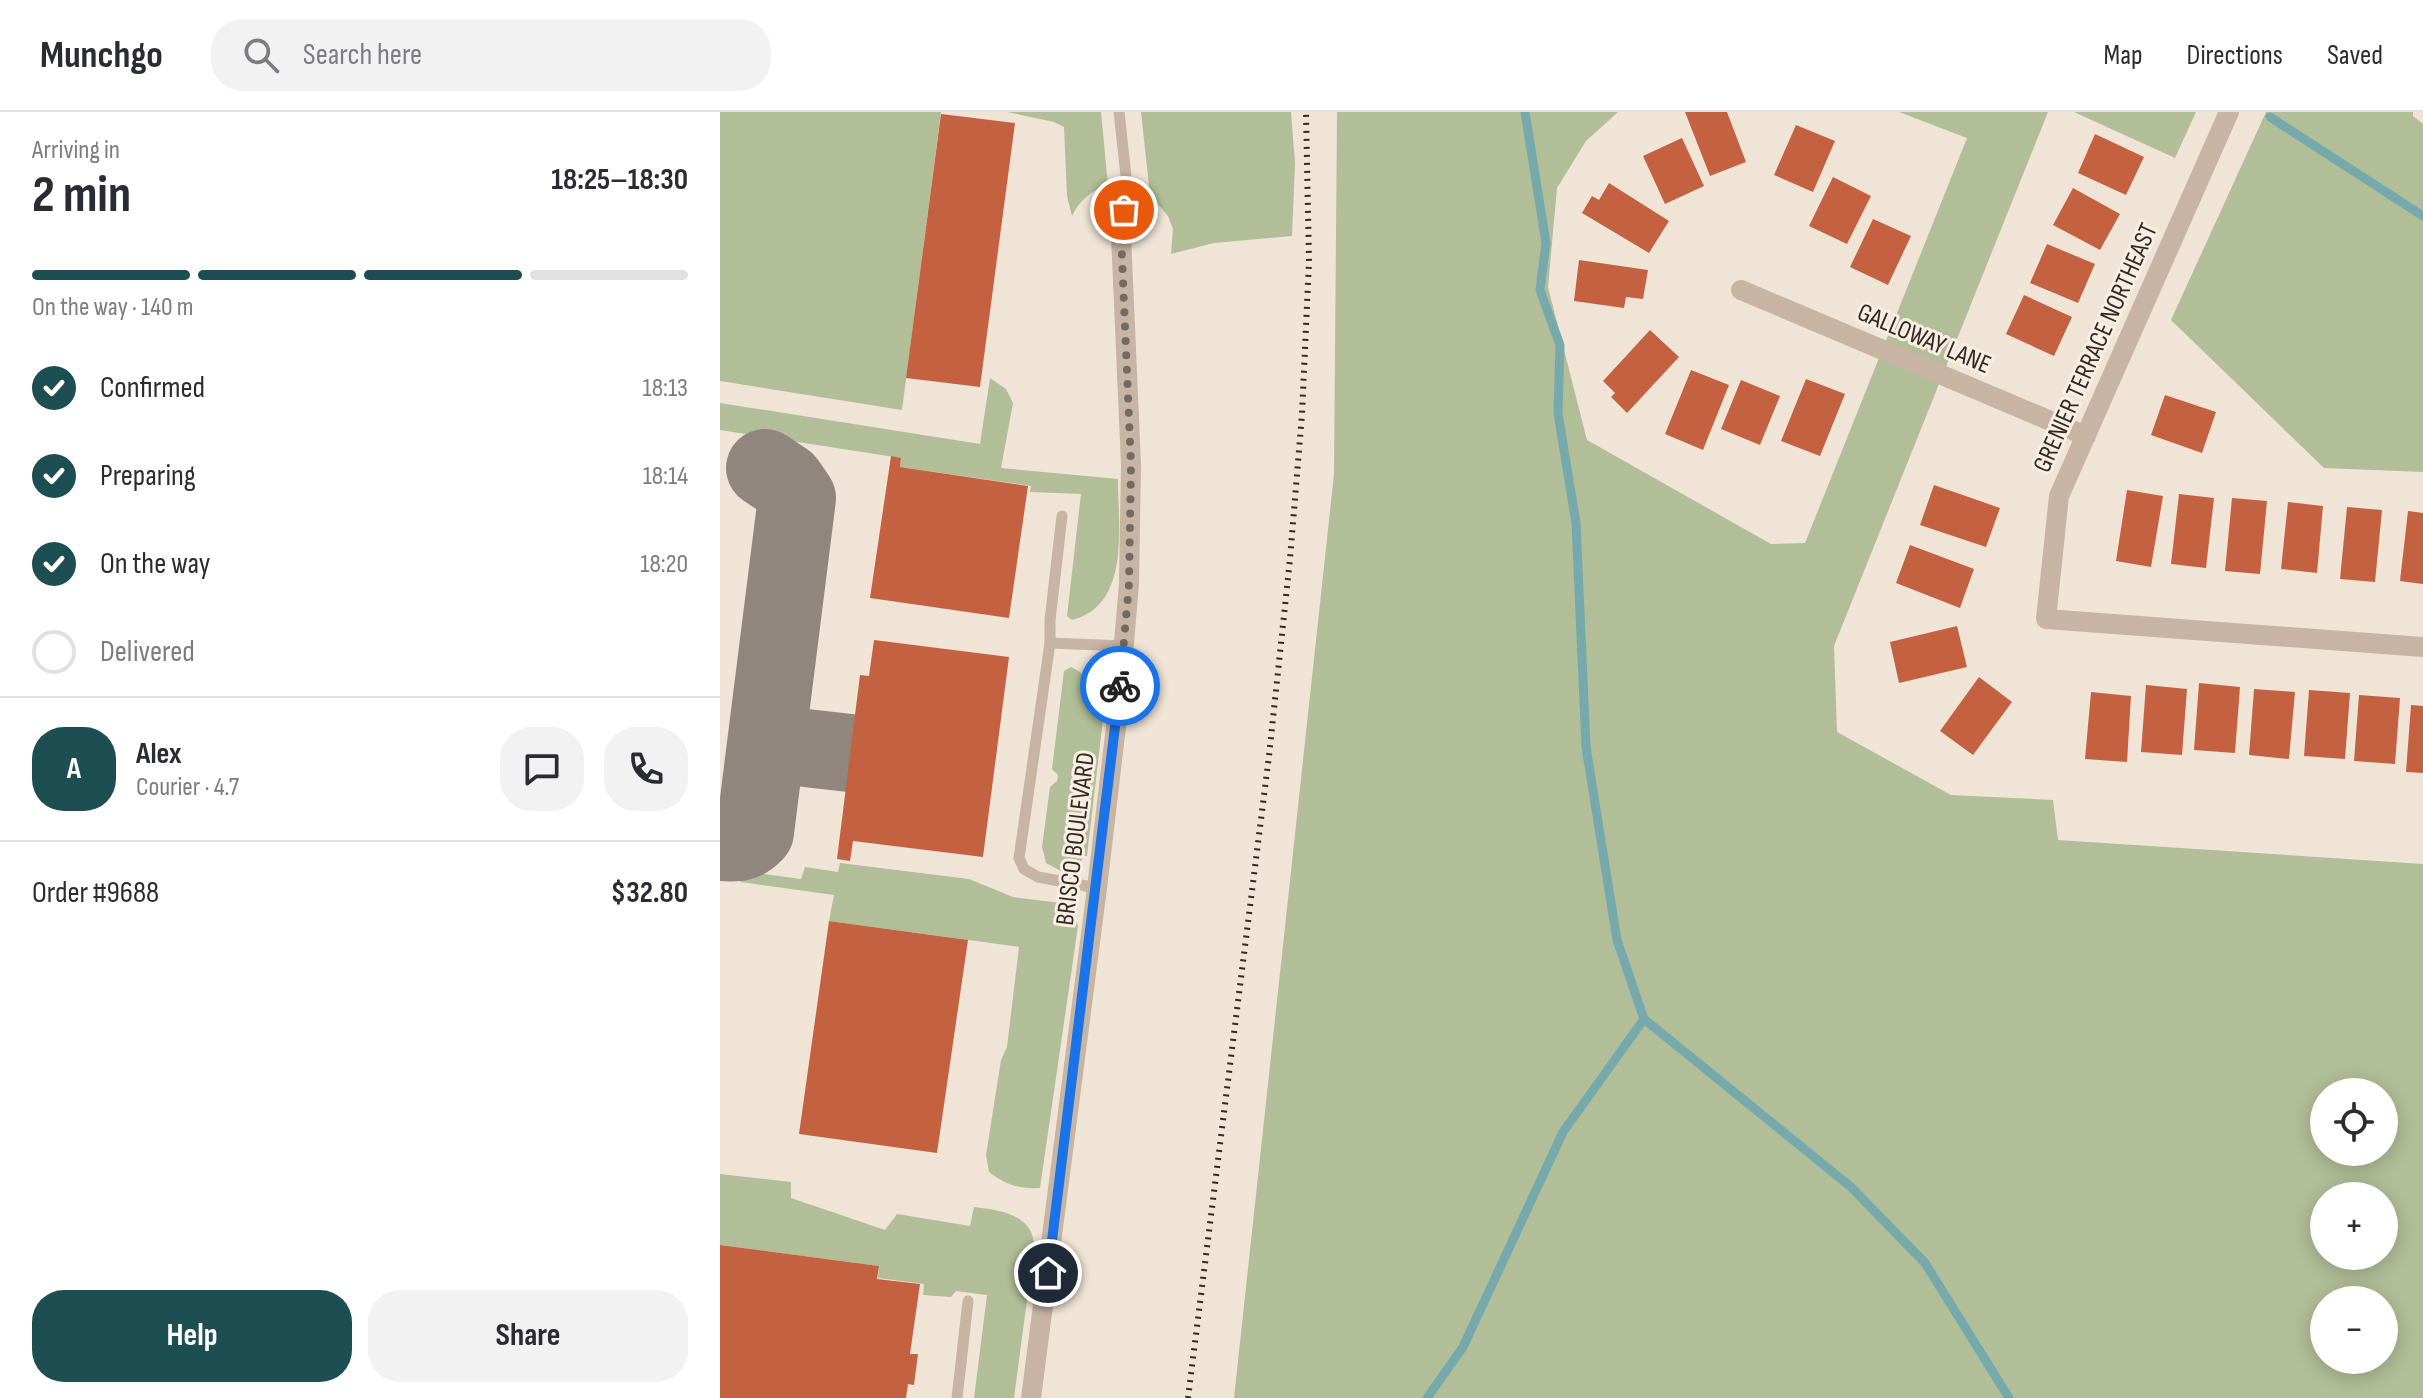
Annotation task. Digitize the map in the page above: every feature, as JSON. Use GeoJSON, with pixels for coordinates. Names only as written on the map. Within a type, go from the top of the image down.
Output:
{"type":"FeatureCollection","features":[{"type":"Feature","properties":{"kind":"street","name":"GRENIER TERRACE NORTHEAST"},"geometry":{"type":"LineString","coordinates":[[2229,112],[2059,496],[2046,619],[2423,647]]}},
{"type":"Feature","properties":{"kind":"street","name":"BRISCO BOULEVARD"},"geometry":{"type":"LineString","coordinates":[[1031,1398],[1097,888],[1129,584],[1131,465],[1121,235]]}},
{"type":"Feature","properties":{"kind":"street","name":"GALLOWAY LANE"},"geometry":{"type":"LineString","coordinates":[[1741,290],[2086,436]]}},
{"type":"Feature","properties":{"kind":"lane"},"geometry":{"type":"LineString","coordinates":[[1119,112],[1127,185],[1121,235]]}},
{"type":"Feature","properties":{"kind":"lane"},"geometry":{"type":"LineString","coordinates":[[1062,516],[1050,643],[1019,858],[1024,869],[1038,877],[1097,888]]}},
{"type":"Feature","properties":{"kind":"lane"},"geometry":{"type":"LineString","coordinates":[[1050,643],[1124,646]]}},
{"type":"Feature","properties":{"kind":"lane"},"geometry":{"type":"LineString","coordinates":[[957,1398],[968,1301]]}},
{"type":"Feature","properties":{"kind":"green space"},"geometry":{"type":"Polygon","coordinates":[[[720,112],[941,112],[902,410],[720,381],[720,112]]]}},
{"type":"Feature","properties":{"kind":"green space"},"geometry":{"type":"Polygon","coordinates":[[[1007,112],[1101,112],[1108,186],[1087,196],[1072,216],[1067,196],[1064,127],[1007,112]]]}},
{"type":"Feature","properties":{"kind":"green space"},"geometry":{"type":"Polygon","coordinates":[[[1141,112],[1291,112],[1295,163],[1292,236],[1214,243],[1171,254],[1173,229],[1168,216],[1150,195],[1141,112]]]}},
{"type":"Feature","properties":{"kind":"green space"},"geometry":{"type":"Polygon","coordinates":[[[1337,112],[1618,112],[1586,141],[1557,188],[1548,287],[1587,440],[1771,544],[1805,543],[1967,138],[1899,112],[2048,112],[1834,646],[1837,732],[1951,795],[2053,800],[2058,840],[2423,864],[2423,1398],[1234,1398],[1334,474],[1337,112]]]}},
{"type":"Feature","properties":{"kind":"green space"},"geometry":{"type":"Polygon","coordinates":[[[2074,112],[2196,112],[2175,158],[2074,112]]]}},
{"type":"Feature","properties":{"kind":"green space"},"geometry":{"type":"Polygon","coordinates":[[[2266,112],[2413,112],[2413,116],[2423,124],[2423,472],[2324,468],[2171,320],[2266,112]]]}},
{"type":"Feature","properties":{"kind":"green space"},"geometry":{"type":"Polygon","coordinates":[[[990,378],[1006,389],[1013,403],[1001,468],[1118,479],[1119,540],[1112,581],[1104,599],[1091,612],[1072,620],[1067,616],[1081,494],[1030,492],[1031,486],[900,467],[901,458],[720,430],[720,403],[980,444],[990,378]]]}},
{"type":"Feature","properties":{"kind":"green space"},"geometry":{"type":"Polygon","coordinates":[[[1071,667],[1089,681],[1103,719],[1087,856],[1078,866],[1061,871],[1046,863],[1042,847],[1050,787],[1057,781],[1058,775],[1052,769],[1064,671],[1071,667]]]}},
{"type":"Feature","properties":{"kind":"green space"},"geometry":{"type":"Polygon","coordinates":[[[840,863],[969,879],[1013,897],[1061,903],[1072,910],[1078,926],[1040,1188],[1019,1187],[1001,1180],[989,1172],[986,1155],[1001,1060],[1007,1047],[1019,947],[829,921],[834,895],[741,882],[735,877],[735,870],[801,879],[805,867],[838,872],[840,863]]]}},
{"type":"Feature","properties":{"kind":"green space"},"geometry":{"type":"Polygon","coordinates":[[[720,1174],[791,1182],[791,1198],[885,1230],[897,1214],[970,1226],[974,1207],[1004,1212],[1022,1221],[1028,1227],[1034,1247],[1014,1398],[974,1398],[987,1295],[956,1291],[951,1297],[923,1295],[924,1284],[878,1278],[879,1266],[720,1245],[720,1174]]]}},
{"type":"Feature","properties":{"kind":"building"},"geometry":{"type":"Polygon","coordinates":[[[1685,112],[1727,112],[1746,162],[1710,176],[1685,112]]]}},
{"type":"Feature","properties":{"kind":"building"},"geometry":{"type":"Polygon","coordinates":[[[941,114],[1015,123],[980,387],[906,378],[941,114]]]}},
{"type":"Feature","properties":{"kind":"building"},"geometry":{"type":"Polygon","coordinates":[[[1796,125],[1835,141],[1813,192],[1774,175],[1796,125]]]}},
{"type":"Feature","properties":{"kind":"building"},"geometry":{"type":"Polygon","coordinates":[[[2095,134],[2144,157],[2126,195],[2078,173],[2095,134]]]}},
{"type":"Feature","properties":{"kind":"building"},"geometry":{"type":"Polygon","coordinates":[[[1682,138],[1704,186],[1665,204],[1643,156],[1682,138]]]}},
{"type":"Feature","properties":{"kind":"building"},"geometry":{"type":"Polygon","coordinates":[[[1833,177],[1871,196],[1847,244],[1809,226],[1833,177]]]}},
{"type":"Feature","properties":{"kind":"building"},"geometry":{"type":"Polygon","coordinates":[[[1609,183],[1669,221],[1649,253],[1582,213],[1592,196],[1599,200],[1609,183]]]}},
{"type":"Feature","properties":{"kind":"building"},"geometry":{"type":"Polygon","coordinates":[[[2073,188],[2120,214],[2100,250],[2053,225],[2073,188]]]}},
{"type":"Feature","properties":{"kind":"building"},"geometry":{"type":"Polygon","coordinates":[[[1873,219],[1911,236],[1888,285],[1850,267],[1873,219]]]}},
{"type":"Feature","properties":{"kind":"building"},"geometry":{"type":"Polygon","coordinates":[[[2047,244],[2095,264],[2078,303],[2030,283],[2047,244]]]}},
{"type":"Feature","properties":{"kind":"building"},"geometry":{"type":"Polygon","coordinates":[[[1579,260],[1648,270],[1643,299],[1626,297],[1624,308],[1574,301],[1579,260]]]}},
{"type":"Feature","properties":{"kind":"building"},"geometry":{"type":"Polygon","coordinates":[[[2024,295],[2072,317],[2054,356],[2006,334],[2024,295]]]}},
{"type":"Feature","properties":{"kind":"building"},"geometry":{"type":"Polygon","coordinates":[[[1650,330],[1679,357],[1627,413],[1611,397],[1615,393],[1603,381],[1650,330]]]}},
{"type":"Feature","properties":{"kind":"building"},"geometry":{"type":"Polygon","coordinates":[[[1691,370],[1729,385],[1703,450],[1665,434],[1691,370]]]}},
{"type":"Feature","properties":{"kind":"building"},"geometry":{"type":"Polygon","coordinates":[[[1806,379],[1845,394],[1820,456],[1781,441],[1806,379]]]}},
{"type":"Feature","properties":{"kind":"building"},"geometry":{"type":"Polygon","coordinates":[[[1741,380],[1780,396],[1760,445],[1721,429],[1741,380]]]}},
{"type":"Feature","properties":{"kind":"building"},"geometry":{"type":"Polygon","coordinates":[[[2165,395],[2216,412],[2202,453],[2151,435],[2165,395]]]}},
{"type":"Feature","properties":{"kind":"building"},"geometry":{"type":"Polygon","coordinates":[[[891,456],[901,458],[900,467],[1028,486],[1009,618],[870,598],[891,456]]]}},
{"type":"Feature","properties":{"kind":"building"},"geometry":{"type":"Polygon","coordinates":[[[1934,485],[2000,508],[1986,547],[1920,525],[1934,485]]]}},
{"type":"Feature","properties":{"kind":"building"},"geometry":{"type":"Polygon","coordinates":[[[2127,490],[2163,496],[2151,567],[2116,561],[2127,490]]]}},
{"type":"Feature","properties":{"kind":"building"},"geometry":{"type":"Polygon","coordinates":[[[2179,494],[2214,498],[2206,568],[2171,564],[2179,494]]]}},
{"type":"Feature","properties":{"kind":"building"},"geometry":{"type":"Polygon","coordinates":[[[2232,498],[2267,501],[2260,574],[2225,571],[2232,498]]]}},
{"type":"Feature","properties":{"kind":"building"},"geometry":{"type":"Polygon","coordinates":[[[2288,502],[2323,506],[2317,573],[2281,569],[2288,502]]]}},
{"type":"Feature","properties":{"kind":"building"},"geometry":{"type":"Polygon","coordinates":[[[2347,507],[2382,510],[2375,582],[2340,579],[2347,507]]]}},
{"type":"Feature","properties":{"kind":"building"},"geometry":{"type":"Polygon","coordinates":[[[2408,511],[2423,513],[2423,584],[2400,581],[2408,511]]]}},
{"type":"Feature","properties":{"kind":"building"},"geometry":{"type":"Polygon","coordinates":[[[1910,545],[1974,569],[1960,608],[1896,583],[1910,545]]]}},
{"type":"Feature","properties":{"kind":"building"},"geometry":{"type":"Polygon","coordinates":[[[1957,626],[1967,667],[1899,683],[1890,642],[1957,626]]]}},
{"type":"Feature","properties":{"kind":"building"},"geometry":{"type":"Polygon","coordinates":[[[874,640],[1009,657],[983,857],[853,841],[850,861],[837,859],[860,675],[869,676],[874,640]]]}},
{"type":"Feature","properties":{"kind":"building"},"geometry":{"type":"Polygon","coordinates":[[[1979,677],[2012,702],[1973,755],[1940,731],[1979,677]]]}},
{"type":"Feature","properties":{"kind":"building"},"geometry":{"type":"Polygon","coordinates":[[[2199,683],[2240,687],[2235,753],[2194,750],[2199,683]]]}},
{"type":"Feature","properties":{"kind":"building"},"geometry":{"type":"Polygon","coordinates":[[[2146,685],[2187,689],[2182,755],[2141,752],[2146,685]]]}},
{"type":"Feature","properties":{"kind":"building"},"geometry":{"type":"Polygon","coordinates":[[[2254,689],[2295,692],[2289,759],[2249,755],[2254,689]]]}},
{"type":"Feature","properties":{"kind":"building"},"geometry":{"type":"Polygon","coordinates":[[[2309,690],[2350,693],[2345,759],[2304,756],[2309,690]]]}},
{"type":"Feature","properties":{"kind":"building"},"geometry":{"type":"Polygon","coordinates":[[[2091,692],[2131,696],[2127,762],[2085,759],[2091,692]]]}},
{"type":"Feature","properties":{"kind":"building"},"geometry":{"type":"Polygon","coordinates":[[[2359,695],[2400,698],[2395,764],[2354,761],[2359,695]]]}},
{"type":"Feature","properties":{"kind":"building"},"geometry":{"type":"Polygon","coordinates":[[[2411,705],[2423,706],[2423,773],[2406,772],[2411,705]]]}},
{"type":"Feature","properties":{"kind":"building"},"geometry":{"type":"Polygon","coordinates":[[[829,921],[968,940],[937,1153],[799,1134],[829,921]]]}},
{"type":"Feature","properties":{"kind":"building"},"geometry":{"type":"Polygon","coordinates":[[[720,1245],[879,1266],[877,1279],[920,1284],[910,1354],[918,1354],[914,1385],[908,1384],[906,1398],[720,1398],[720,1245]]]}},
{"type":"Feature","properties":{"kind":"waterway"},"geometry":{"type":"LineString","coordinates":[[1525,112],[1546,243],[1540,290],[1560,345],[1558,413],[1576,523],[1586,747],[1617,940],[1644,1019],[1851,1187],[1925,1263],[2009,1398]]}},
{"type":"Feature","properties":{"kind":"waterway"},"geometry":{"type":"LineString","coordinates":[[2270,117],[2423,216]]}},
{"type":"Feature","properties":{"kind":"waterway"},"geometry":{"type":"LineString","coordinates":[[1427,1398],[1463,1347],[1563,1132],[1644,1019]]}},
{"type":"Feature","properties":{"kind":"taxiway"},"geometry":{"type":"LineString","coordinates":[[720,842],[739,842],[755,832],[797,498],[786,482],[765,468]]}},
{"type":"Feature","properties":{"kind":"taxiway"},"geometry":{"type":"LineString","coordinates":[[765,759],[779,745],[850,753]]}},
{"type":"Feature","properties":{"kind":"railway"},"geometry":{"type":"LineString","coordinates":[[1188,1398],[1269,756],[1290,559],[1302,414],[1309,261],[1306,112]]}},
{"type":"Feature","properties":{"kind":"way so far"},"geometry":{"type":"LineString","coordinates":[[1120,686],[1129,584],[1131,465],[1121,235],[1124,210]]}},
{"type":"Feature","properties":{"kind":"route"},"geometry":{"type":"LineString","coordinates":[[1048,1273],[1120,686]]}}]}
